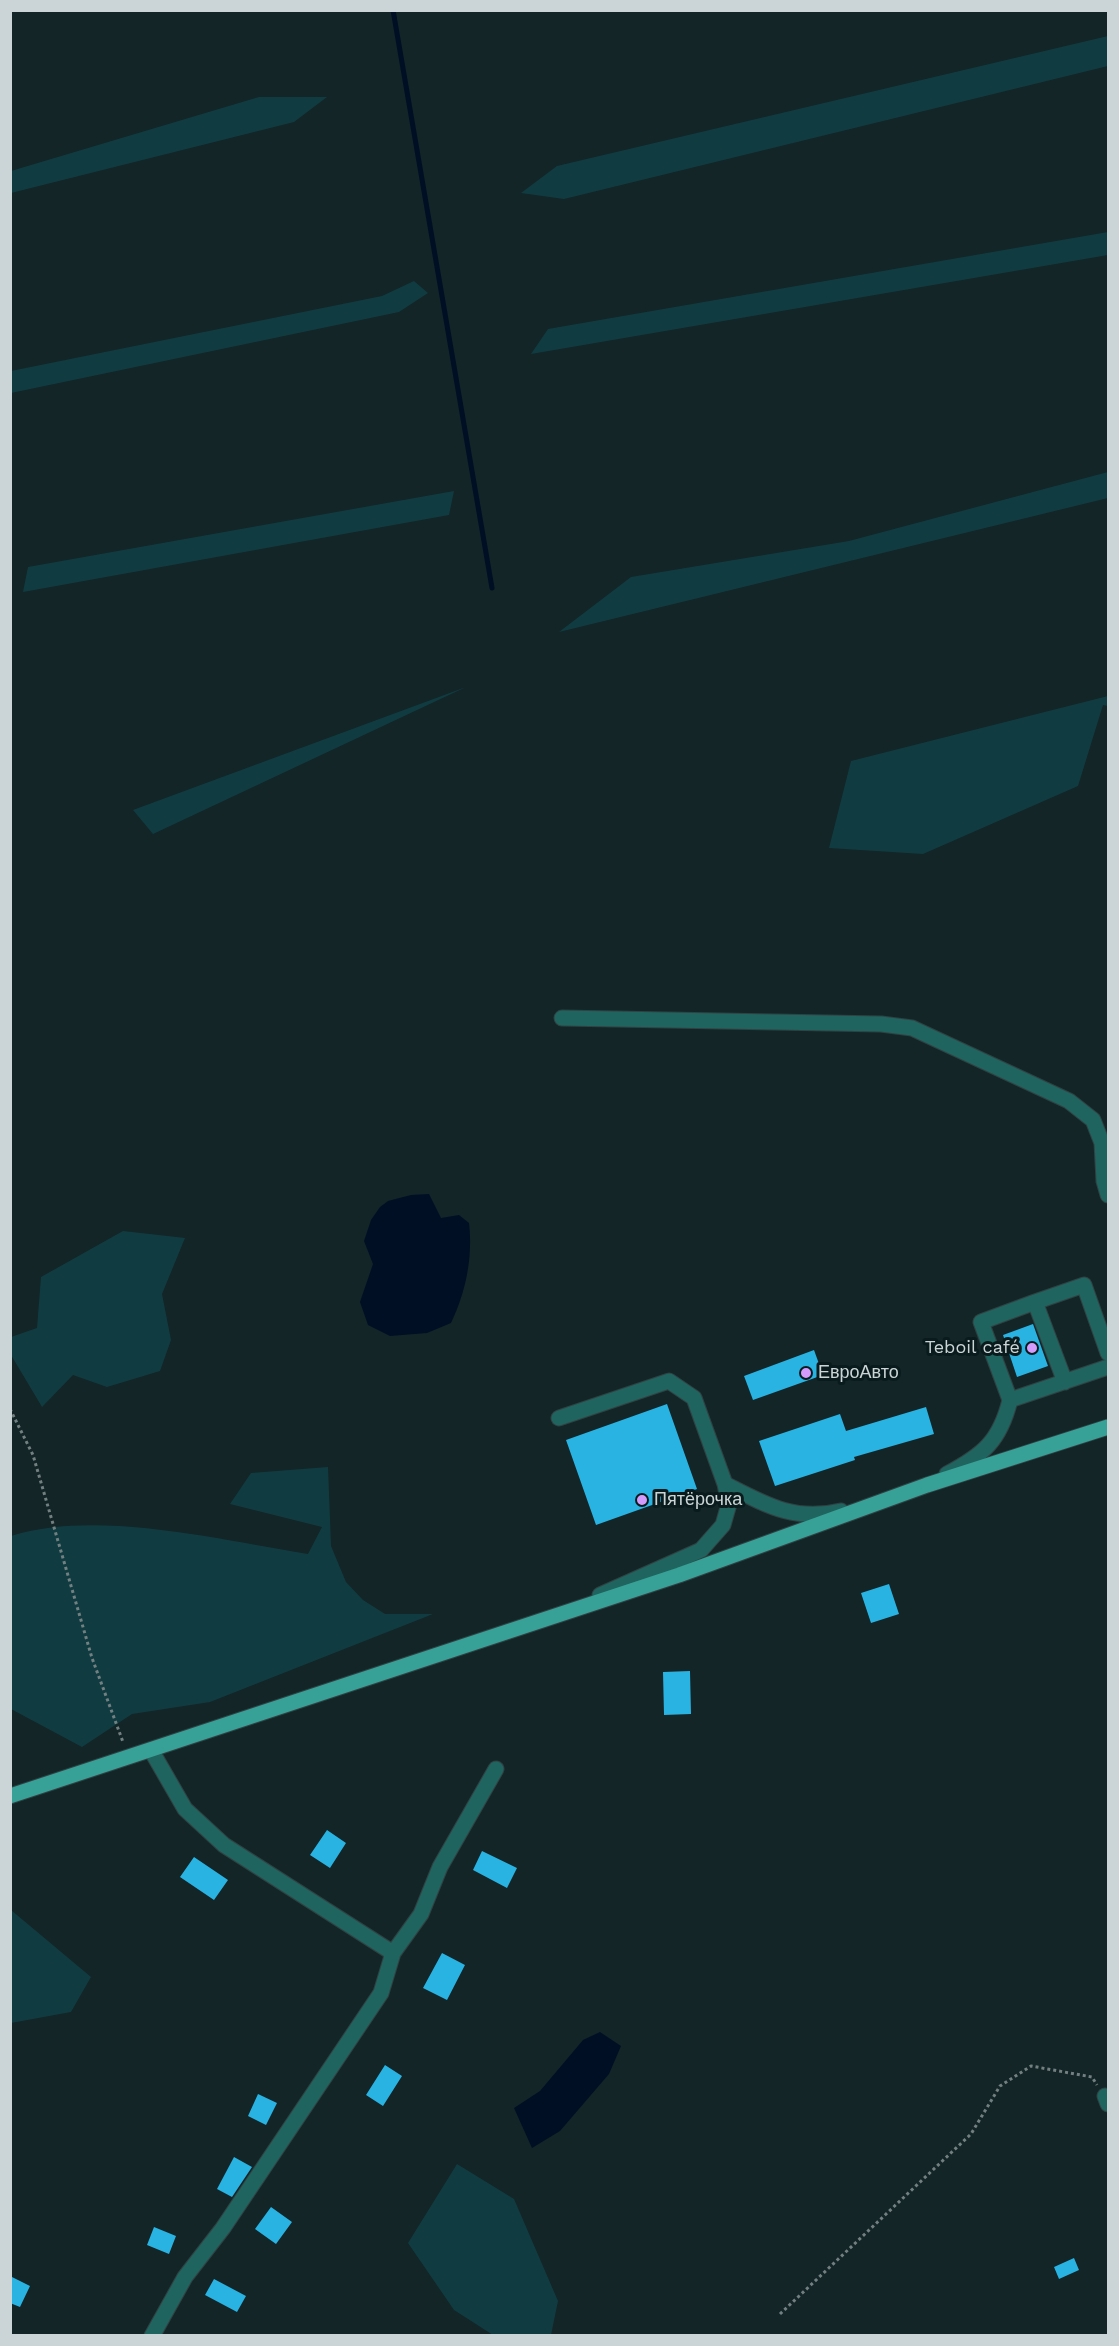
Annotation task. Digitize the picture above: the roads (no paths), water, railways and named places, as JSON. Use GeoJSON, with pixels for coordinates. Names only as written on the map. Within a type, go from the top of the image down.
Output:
{"type":"FeatureCollection","features":[{"type":"Feature","properties":{"kind":"main road"},"geometry":{"type":"LineString","coordinates":[[10,1796],[679,1575],[927,1485],[1108,1427]]}},
{"type":"Feature","properties":{"kind":"lane"},"geometry":{"type":"LineString","coordinates":[[562,1018],[882,1024],[912,1028],[1069,1101],[1092,1120],[1102,1143],[1104,1181],[1108,1195]]}},
{"type":"Feature","properties":{"kind":"lane"},"geometry":{"type":"LineString","coordinates":[[927,1485],[965,1465],[987,1449],[1004,1424],[1010,1400],[981,1322],[1084,1285],[1108,1353]]}},
{"type":"Feature","properties":{"kind":"lane"},"geometry":{"type":"LineString","coordinates":[[1035,1302],[1065,1382]]}},
{"type":"Feature","properties":{"kind":"lane"},"geometry":{"type":"LineString","coordinates":[[1010,1400],[1108,1367]]}},
{"type":"Feature","properties":{"kind":"lane"},"geometry":{"type":"LineString","coordinates":[[550,1618],[701,1550],[723,1525],[729,1504],[726,1484],[694,1398],[669,1381],[560,1418]]}},
{"type":"Feature","properties":{"kind":"lane"},"geometry":{"type":"LineString","coordinates":[[726,1484],[782,1512],[827,1515],[872,1504]]}},
{"type":"Feature","properties":{"kind":"lane"},"geometry":{"type":"LineString","coordinates":[[151,1750],[185,1809],[224,1845],[393,1953]]}},
{"type":"Feature","properties":{"kind":"lane"},"geometry":{"type":"LineString","coordinates":[[152,2336],[185,2277],[223,2228],[381,1993],[393,1953],[421,1914],[440,1867],[496,1769]]}},
{"type":"Feature","properties":{"kind":"waterway"},"geometry":{"type":"LineString","coordinates":[[393,10],[492,588]]}},
{"type":"Feature","properties":{"kind":"place","name":"Teboil café"},"geometry":{"type":"Point","coordinates":[1032,1348]}},
{"type":"Feature","properties":{"kind":"place","name":"ЕвроАвто"},"geometry":{"type":"Point","coordinates":[806,1373]}},
{"type":"Feature","properties":{"kind":"place","name":"Пятёрочка"},"geometry":{"type":"Point","coordinates":[642,1500]}}]}
